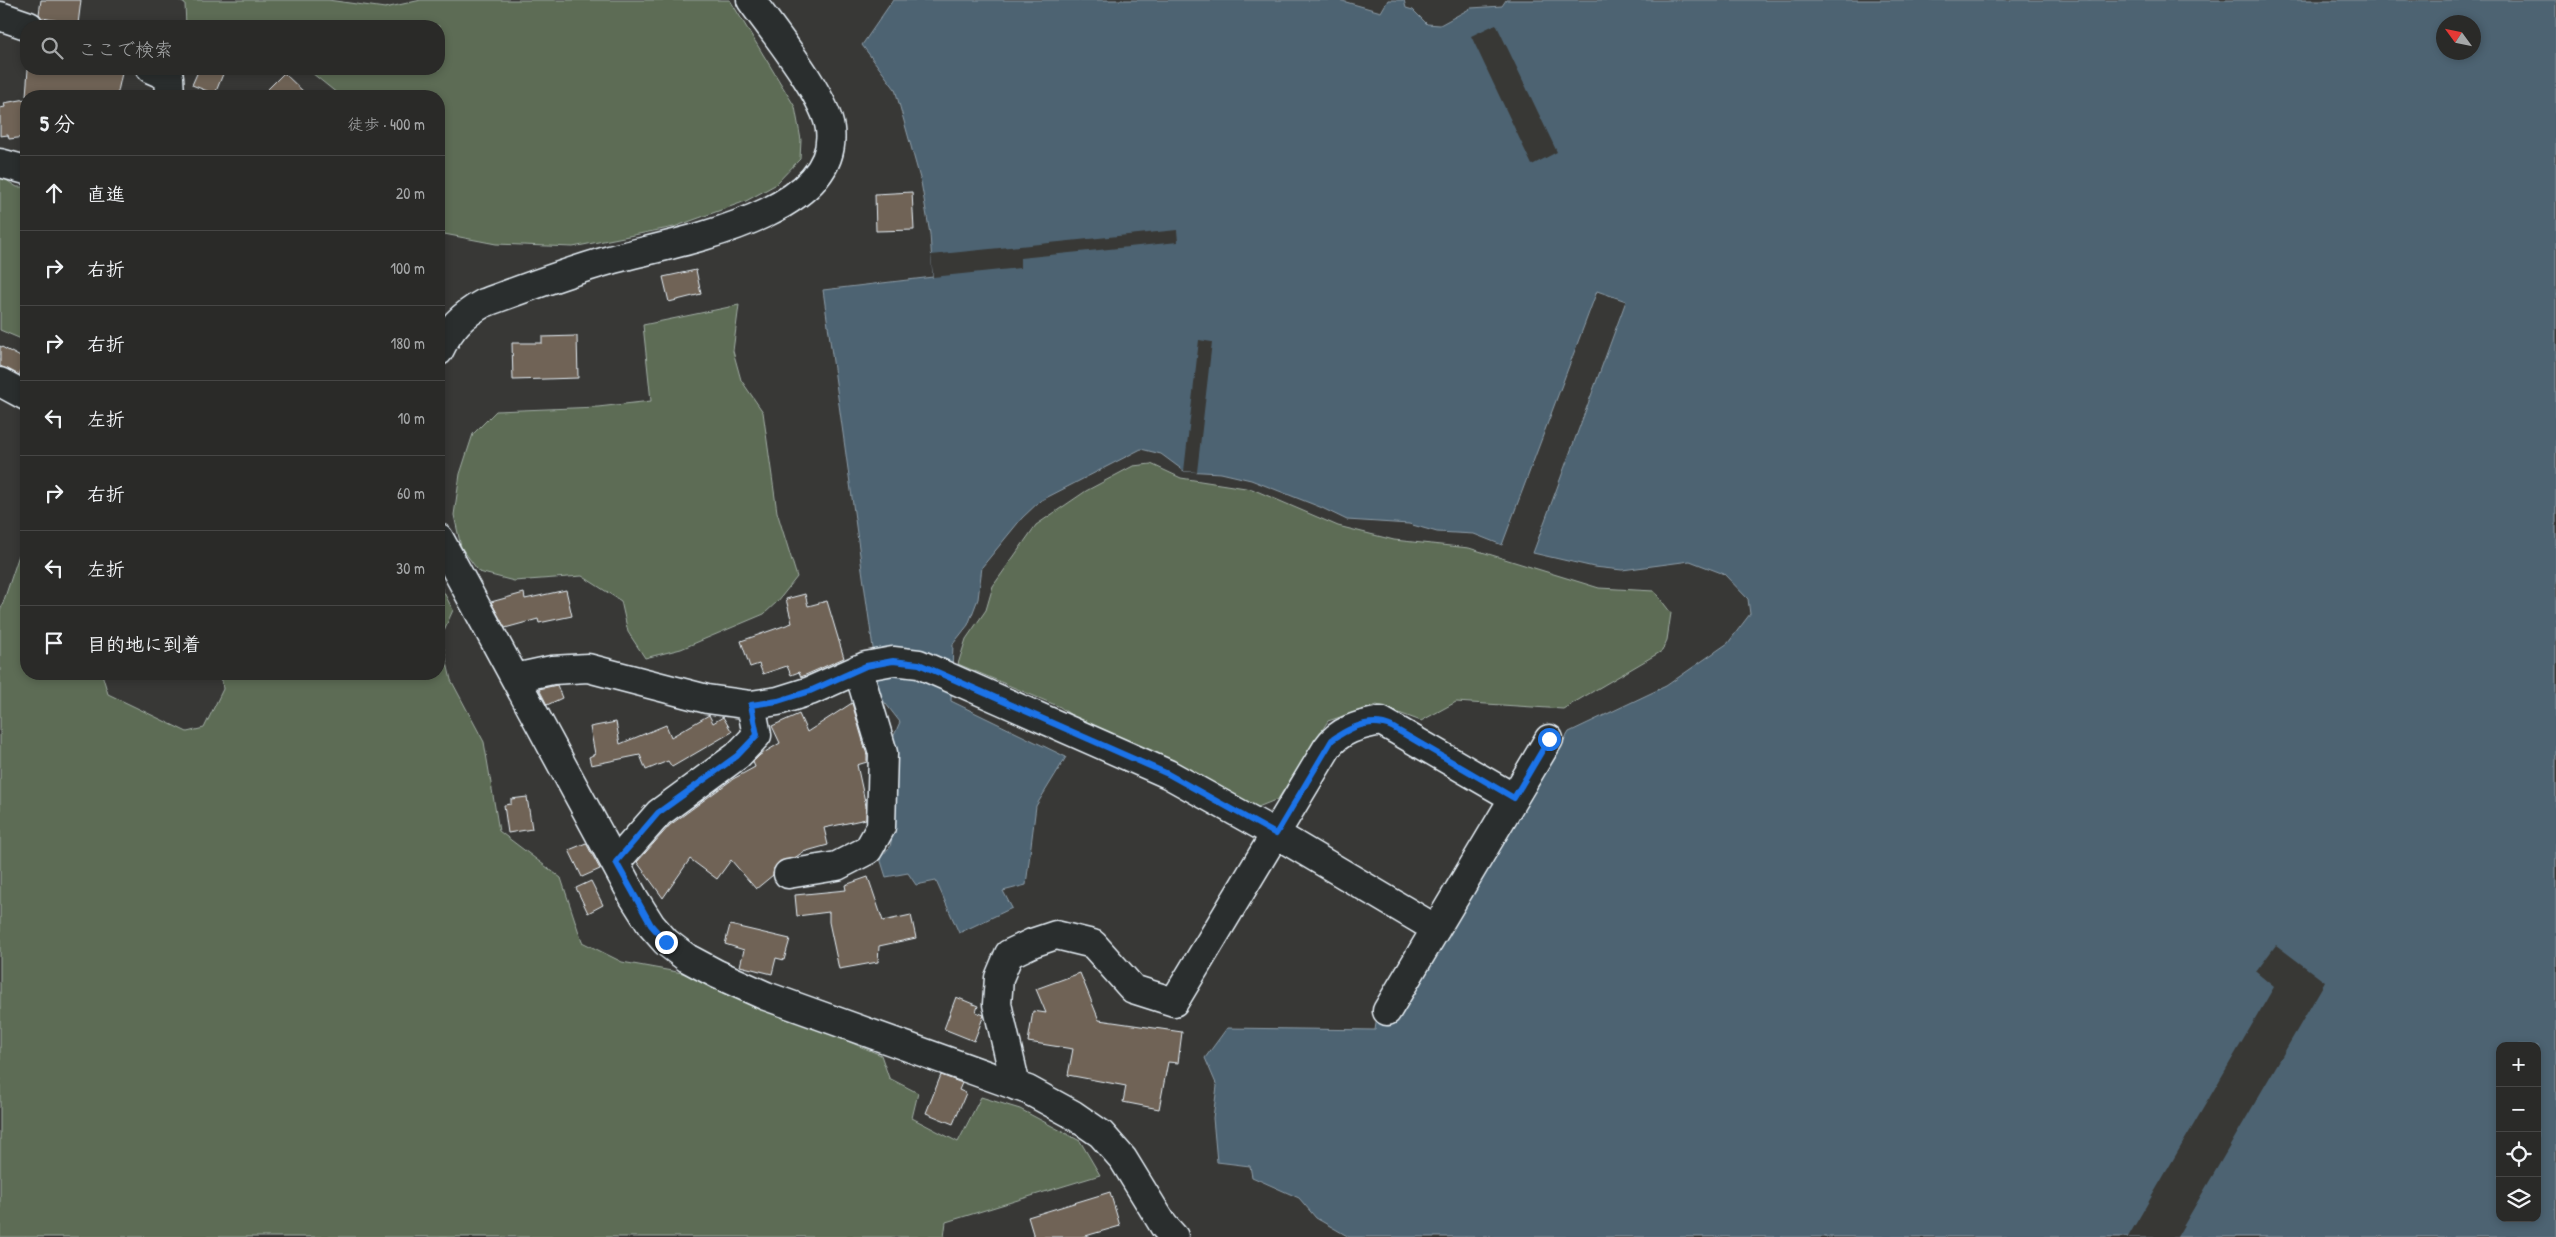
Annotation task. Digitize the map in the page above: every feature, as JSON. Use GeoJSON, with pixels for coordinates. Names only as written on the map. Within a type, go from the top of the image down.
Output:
{"type":"FeatureCollection","features":[{"type":"Feature","properties":{"kind":"street"},"geometry":{"type":"LineString","coordinates":[[445,322],[466,313],[484,302],[609,260],[699,238],[765,213],[805,188],[820,172],[829,154],[830,129],[823,104],[751,0]]}},
{"type":"Feature","properties":{"kind":"street"},"geometry":{"type":"LineString","coordinates":[[0,16],[20,23]]}},
{"type":"Feature","properties":{"kind":"street"},"geometry":{"type":"LineString","coordinates":[[164,75],[169,77],[170,90]]}},
{"type":"Feature","properties":{"kind":"street"},"geometry":{"type":"LineString","coordinates":[[0,163],[20,168]]}},
{"type":"Feature","properties":{"kind":"street"},"geometry":{"type":"LineString","coordinates":[[0,382],[20,393]]}},
{"type":"Feature","properties":{"kind":"street"},"geometry":{"type":"LineString","coordinates":[[445,549],[651,925],[666,942],[687,958],[766,996],[1016,1086],[1072,1114],[1101,1134],[1123,1158],[1164,1226],[1174,1237]]}},
{"type":"Feature","properties":{"kind":"street"},"geometry":{"type":"LineString","coordinates":[[515,678],[552,670],[588,668],[708,699],[751,705],[778,701],[810,691],[862,668],[893,661],[919,664],[1168,774],[1276,834],[1436,929]]}},
{"type":"Feature","properties":{"kind":"street"},"geometry":{"type":"LineString","coordinates":[[788,874],[837,866],[868,850],[880,827],[883,753],[862,668]]}},
{"type":"Feature","properties":{"kind":"street"},"geometry":{"type":"LineString","coordinates":[[616,862],[658,813],[737,756],[757,735],[751,705]]}},
{"type":"Feature","properties":{"kind":"street"},"geometry":{"type":"LineString","coordinates":[[1016,1086],[997,1004],[999,978],[1009,954],[1032,943],[1056,936],[1092,944],[1133,989],[1174,1002],[1332,740],[1342,733],[1371,723],[1381,722],[1514,798]]}},
{"type":"Feature","properties":{"kind":"street"},"geometry":{"type":"LineString","coordinates":[[1387,1011],[1549,739]]}},
{"type":"Feature","properties":{"kind":"green space"},"geometry":{"type":"Polygon","coordinates":[[[178,0],[328,0],[385,8],[421,0],[730,0],[795,107],[801,140],[800,159],[775,185],[746,201],[674,227],[573,247],[496,244],[445,234],[445,90],[333,90],[314,75],[445,75],[445,20],[186,20],[185,4],[178,0]]]}},
{"type":"Feature","properties":{"kind":"green space"},"geometry":{"type":"Polygon","coordinates":[[[0,176],[20,187],[20,338],[0,330],[0,176]]]}},
{"type":"Feature","properties":{"kind":"green space"},"geometry":{"type":"Polygon","coordinates":[[[739,305],[733,351],[741,380],[763,412],[777,512],[797,577],[778,601],[764,614],[681,649],[645,658],[628,632],[621,601],[582,576],[514,581],[479,572],[461,547],[454,515],[460,474],[473,434],[496,411],[598,407],[651,401],[643,325],[739,305]]]}},
{"type":"Feature","properties":{"kind":"green space"},"geometry":{"type":"Polygon","coordinates":[[[1151,464],[1181,478],[1252,489],[1338,526],[1394,540],[1469,548],[1599,588],[1654,591],[1671,613],[1667,640],[1662,651],[1563,709],[1456,702],[1421,721],[1377,705],[1328,721],[1278,799],[1258,807],[1091,729],[1060,707],[958,664],[966,639],[986,610],[993,586],[1036,525],[1086,491],[1133,466],[1151,464]]]}},
{"type":"Feature","properties":{"kind":"green space"},"geometry":{"type":"Polygon","coordinates":[[[20,552],[20,680],[104,680],[108,694],[187,732],[204,728],[223,689],[222,680],[445,680],[445,654],[451,680],[484,742],[499,831],[561,878],[582,942],[622,962],[683,973],[881,1055],[889,1078],[918,1093],[912,1118],[958,1142],[981,1097],[1020,1109],[1080,1141],[1100,1175],[946,1222],[944,1237],[0,1237],[0,612],[20,552]]]}},
{"type":"Feature","properties":{"kind":"green space"},"geometry":{"type":"Polygon","coordinates":[[[445,595],[453,610],[445,628],[445,595]]]}},
{"type":"Feature","properties":{"kind":"water"},"geometry":{"type":"Polygon","coordinates":[[[893,0],[1339,0],[1381,12],[1388,0],[1404,0],[1406,8],[1413,10],[1427,24],[1440,25],[1471,8],[1502,6],[1506,0],[2556,0],[2556,1237],[1349,1237],[1316,1218],[1299,1198],[1252,1177],[1250,1166],[1217,1162],[1213,1118],[1217,1086],[1205,1058],[1227,1028],[1375,1030],[1377,1017],[1391,1026],[1569,732],[1666,686],[1728,643],[1750,614],[1748,599],[1724,574],[1690,561],[1622,570],[1594,567],[1533,553],[1626,301],[1597,291],[1502,545],[1474,534],[1437,532],[1409,524],[1347,520],[1320,507],[1251,480],[1221,473],[1184,471],[1161,454],[1141,449],[1040,501],[1022,518],[982,567],[978,599],[968,625],[953,644],[951,701],[1066,757],[1036,806],[1026,885],[1003,891],[1012,908],[959,933],[936,881],[916,885],[908,873],[886,877],[880,858],[890,847],[893,832],[892,740],[900,722],[872,686],[873,648],[823,290],[933,277],[930,234],[921,182],[895,89],[862,45],[893,0]]]}},
{"type":"Feature","properties":{"kind":"pier"},"geometry":{"type":"Polygon","coordinates":[[[1496,24],[1557,152],[1532,165],[1471,36],[1496,24]]]}},
{"type":"Feature","properties":{"kind":"pier"},"geometry":{"type":"Polygon","coordinates":[[[1177,230],[1178,242],[1020,258],[1020,268],[933,277],[931,255],[1177,230]]]}},
{"type":"Feature","properties":{"kind":"pier"},"geometry":{"type":"Polygon","coordinates":[[[1199,340],[1212,342],[1197,472],[1184,471],[1199,340]]]}},
{"type":"Feature","properties":{"kind":"pier"},"geometry":{"type":"Polygon","coordinates":[[[2276,945],[2325,982],[2177,1237],[2128,1237],[2274,987],[2256,972],[2276,945]]]}},
{"type":"Feature","properties":{"kind":"building"},"geometry":{"type":"Polygon","coordinates":[[[41,0],[81,0],[78,20],[54,20],[42,18],[39,14],[41,0]]]}},
{"type":"Feature","properties":{"kind":"building"},"geometry":{"type":"Polygon","coordinates":[[[28,75],[122,75],[118,90],[26,90],[28,75]]]}},
{"type":"Feature","properties":{"kind":"building"},"geometry":{"type":"Polygon","coordinates":[[[196,75],[223,75],[217,90],[205,90],[192,85],[196,75]]]}},
{"type":"Feature","properties":{"kind":"building"},"geometry":{"type":"Polygon","coordinates":[[[282,75],[286,75],[302,90],[267,90],[282,75]]]}},
{"type":"Feature","properties":{"kind":"building"},"geometry":{"type":"Polygon","coordinates":[[[20,100],[20,138],[9,139],[8,135],[0,136],[0,108],[5,107],[4,103],[20,100]]]}},
{"type":"Feature","properties":{"kind":"building"},"geometry":{"type":"Polygon","coordinates":[[[912,192],[914,230],[876,231],[875,194],[912,192]]]}},
{"type":"Feature","properties":{"kind":"building"},"geometry":{"type":"Polygon","coordinates":[[[696,270],[701,294],[669,302],[663,277],[696,270]]]}},
{"type":"Feature","properties":{"kind":"building"},"geometry":{"type":"Polygon","coordinates":[[[577,336],[578,378],[513,380],[512,343],[542,343],[542,337],[577,336]]]}},
{"type":"Feature","properties":{"kind":"building"},"geometry":{"type":"Polygon","coordinates":[[[0,346],[20,357],[19,375],[0,366],[0,346]]]}},
{"type":"Feature","properties":{"kind":"building"},"geometry":{"type":"Polygon","coordinates":[[[566,590],[572,616],[539,623],[538,619],[505,628],[491,602],[524,593],[525,599],[566,590]]]}},
{"type":"Feature","properties":{"kind":"building"},"geometry":{"type":"Polygon","coordinates":[[[805,594],[808,606],[827,601],[844,658],[801,677],[799,672],[791,675],[787,666],[763,674],[759,664],[750,667],[741,641],[792,623],[786,599],[805,594]]]}},
{"type":"Feature","properties":{"kind":"building"},"geometry":{"type":"Polygon","coordinates":[[[557,685],[562,698],[547,705],[539,689],[557,685]]]}},
{"type":"Feature","properties":{"kind":"building"},"geometry":{"type":"Polygon","coordinates":[[[852,703],[867,755],[867,762],[857,765],[866,806],[866,819],[824,828],[828,845],[803,852],[796,857],[779,862],[774,868],[773,875],[756,889],[731,860],[717,879],[690,859],[663,898],[637,862],[670,825],[733,779],[755,767],[753,762],[760,755],[780,743],[772,726],[799,714],[807,732],[852,703]]]}},
{"type":"Feature","properties":{"kind":"building"},"geometry":{"type":"Polygon","coordinates":[[[709,715],[713,723],[723,717],[732,732],[672,767],[668,761],[646,770],[640,755],[591,765],[589,757],[595,754],[590,727],[616,722],[620,744],[666,725],[671,737],[709,715]]]}},
{"type":"Feature","properties":{"kind":"building"},"geometry":{"type":"Polygon","coordinates":[[[527,797],[532,829],[508,833],[504,805],[511,804],[511,799],[527,797]]]}},
{"type":"Feature","properties":{"kind":"building"},"geometry":{"type":"Polygon","coordinates":[[[586,843],[600,869],[582,877],[569,850],[586,843]]]}},
{"type":"Feature","properties":{"kind":"building"},"geometry":{"type":"Polygon","coordinates":[[[868,877],[883,921],[911,915],[916,938],[879,946],[878,962],[839,969],[829,922],[829,912],[797,916],[795,895],[846,890],[845,885],[868,877]]]}},
{"type":"Feature","properties":{"kind":"building"},"geometry":{"type":"Polygon","coordinates":[[[591,881],[603,905],[588,913],[576,888],[591,881]]]}},
{"type":"Feature","properties":{"kind":"building"},"geometry":{"type":"Polygon","coordinates":[[[730,925],[790,939],[784,960],[776,958],[772,974],[740,966],[744,950],[725,944],[730,925]]]}},
{"type":"Feature","properties":{"kind":"building"},"geometry":{"type":"Polygon","coordinates":[[[1080,973],[1099,1020],[1182,1032],[1178,1063],[1168,1062],[1159,1109],[1123,1102],[1126,1086],[1068,1075],[1073,1049],[1028,1042],[1033,1011],[1046,1013],[1036,989],[1080,973]]]}},
{"type":"Feature","properties":{"kind":"building"},"geometry":{"type":"Polygon","coordinates":[[[956,997],[978,1006],[976,1012],[984,1015],[974,1041],[944,1029],[956,997]]]}},
{"type":"Feature","properties":{"kind":"building"},"geometry":{"type":"Polygon","coordinates":[[[941,1075],[962,1083],[959,1090],[966,1093],[953,1124],[926,1113],[941,1075]]]}},
{"type":"Feature","properties":{"kind":"building"},"geometry":{"type":"Polygon","coordinates":[[[1110,1192],[1120,1226],[1082,1237],[1034,1237],[1028,1217],[1110,1192]]]}},
{"type":"Feature","properties":{"kind":"route"},"geometry":{"type":"LineString","coordinates":[[666,942],[651,925],[634,898],[616,862],[658,813],[737,756],[757,735],[751,705],[778,701],[810,691],[866,666],[893,661],[908,662],[919,664],[956,679],[1063,729],[1168,774],[1276,834],[1332,740],[1362,724],[1381,722],[1392,727],[1514,798],[1549,739]]}}]}
